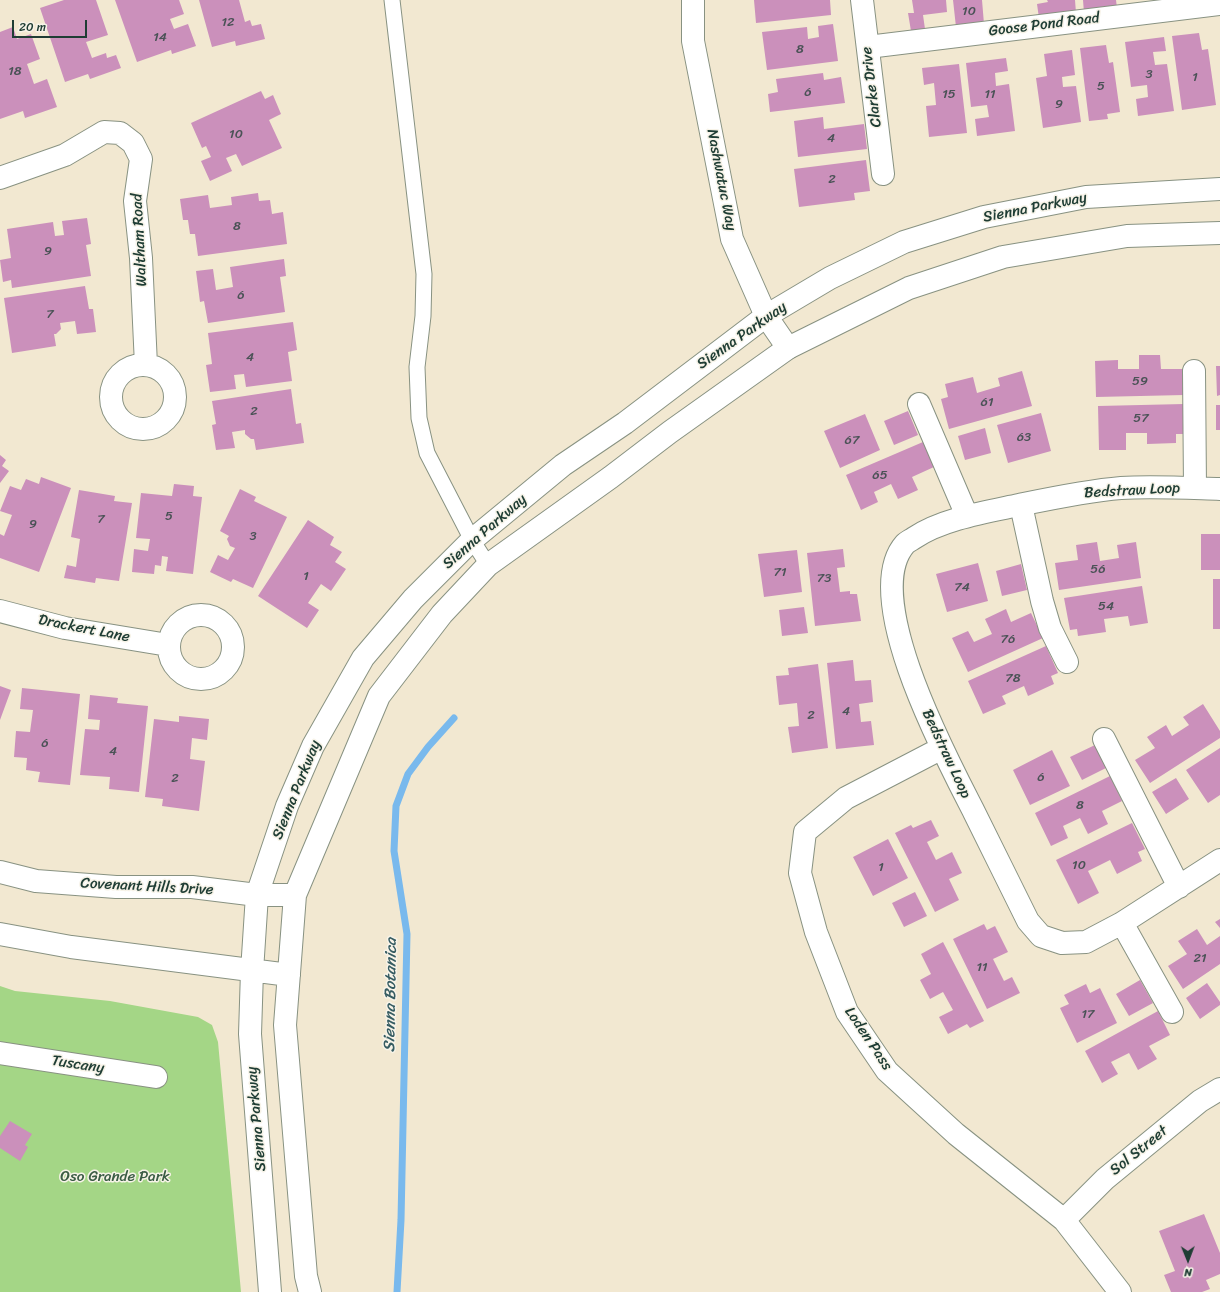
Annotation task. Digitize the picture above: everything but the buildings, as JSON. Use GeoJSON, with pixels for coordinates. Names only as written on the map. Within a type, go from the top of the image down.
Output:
{"type":"FeatureCollection","features":[{"type":"Feature","properties":{"kind":"street","name":"Nashwatuc Way"},"geometry":{"type":"LineString","coordinates":[[693,0],[693,41],[732,239],[766,316],[788,348]]}},
{"type":"Feature","properties":{"kind":"street","name":"Clarke Drive"},"geometry":{"type":"LineString","coordinates":[[862,0],[883,174]]}},
{"type":"Feature","properties":{"kind":"street","name":"Goose Pond Road"},"geometry":{"type":"LineString","coordinates":[[868,47],[1220,4]]}},
{"type":"Feature","properties":{"kind":"street","name":"Waltham Road"},"geometry":{"type":"LineString","coordinates":[[0,178],[65,155],[104,132],[120,133],[133,143],[140,159],[135,201],[141,258],[146,365]]}},
{"type":"Feature","properties":{"kind":"street","name":"Sienna Parkway"},"geometry":{"type":"LineString","coordinates":[[270,1292],[250,1034],[257,895],[287,806],[313,746],[363,658],[413,599],[472,540],[563,465],[625,423],[766,316],[830,278],[904,242],[984,217],[1086,196],[1220,189]]}},
{"type":"Feature","properties":{"kind":"street","name":"Sienna Parkway"},"geometry":{"type":"LineString","coordinates":[[310,1292],[306,1276],[285,1026],[295,895],[379,696],[442,614],[488,565],[611,478],[670,432],[788,348],[909,288],[1003,257],[1127,236],[1220,233]]}},
{"type":"Feature","properties":{"kind":"street","name":"Bedstraw Loop"},"geometry":{"type":"LineString","coordinates":[[1194,371],[1195,488]]}},
{"type":"Feature","properties":{"kind":"street"},"geometry":{"type":"LineString","coordinates":[[919,404],[967,516]]}},
{"type":"Feature","properties":{"kind":"street","name":"Bedstraw Loop"},"geometry":{"type":"LineString","coordinates":[[1220,489],[1123,488],[1083,492],[967,516],[923,532],[905,544],[895,562],[892,584],[896,620],[905,657],[918,696],[942,748],[1028,921],[1041,936],[1062,943],[1086,942],[1122,923],[1220,860]]}},
{"type":"Feature","properties":{"kind":"street"},"geometry":{"type":"LineString","coordinates":[[1022,505],[1042,601],[1050,628],[1067,662]]}},
{"type":"Feature","properties":{"kind":"street","name":"Drackert Lane"},"geometry":{"type":"LineString","coordinates":[[0,610],[65,628],[168,645]]}},
{"type":"Feature","properties":{"kind":"street"},"geometry":{"type":"LineString","coordinates":[[1104,739],[1179,887]]}},
{"type":"Feature","properties":{"kind":"street","name":"Loden Pass"},"geometry":{"type":"LineString","coordinates":[[942,748],[846,798],[805,832],[800,873],[816,932],[847,1012],[887,1071],[956,1134],[1064,1220],[1120,1292]]}},
{"type":"Feature","properties":{"kind":"street","name":"Covenant Hills Drive"},"geometry":{"type":"LineString","coordinates":[[0,872],[36,881],[116,887],[192,887],[257,895],[295,895]]}},
{"type":"Feature","properties":{"kind":"street"},"geometry":{"type":"LineString","coordinates":[[1122,923],[1172,1012]]}},
{"type":"Feature","properties":{"kind":"street"},"geometry":{"type":"LineString","coordinates":[[0,934],[71,948],[288,975]]}},
{"type":"Feature","properties":{"kind":"street","name":"Tuscany"},"geometry":{"type":"LineString","coordinates":[[0,1053],[156,1077]]}},
{"type":"Feature","properties":{"kind":"street","name":"Sol Street"},"geometry":{"type":"LineString","coordinates":[[1064,1220],[1105,1179],[1200,1101],[1220,1089]]}},
{"type":"Feature","properties":{"kind":"lane"},"geometry":{"type":"LineString","coordinates":[[392,0],[424,274],[423,316],[417,367],[419,418],[427,453],[472,540],[488,565]]}},
{"type":"Feature","properties":{"kind":"green space","name":"Oso Grande Park"},"geometry":{"type":"Polygon","coordinates":[[[0,986],[15,991],[110,1001],[198,1017],[212,1025],[218,1042],[241,1292],[0,1292],[0,986]]]}},
{"type":"Feature","properties":{"kind":"waterway","name":"Sienna Botanica"},"geometry":{"type":"LineString","coordinates":[[397,1292],[401,1220],[407,934],[394,851],[396,806],[408,774],[428,747],[454,718]]}}]}
